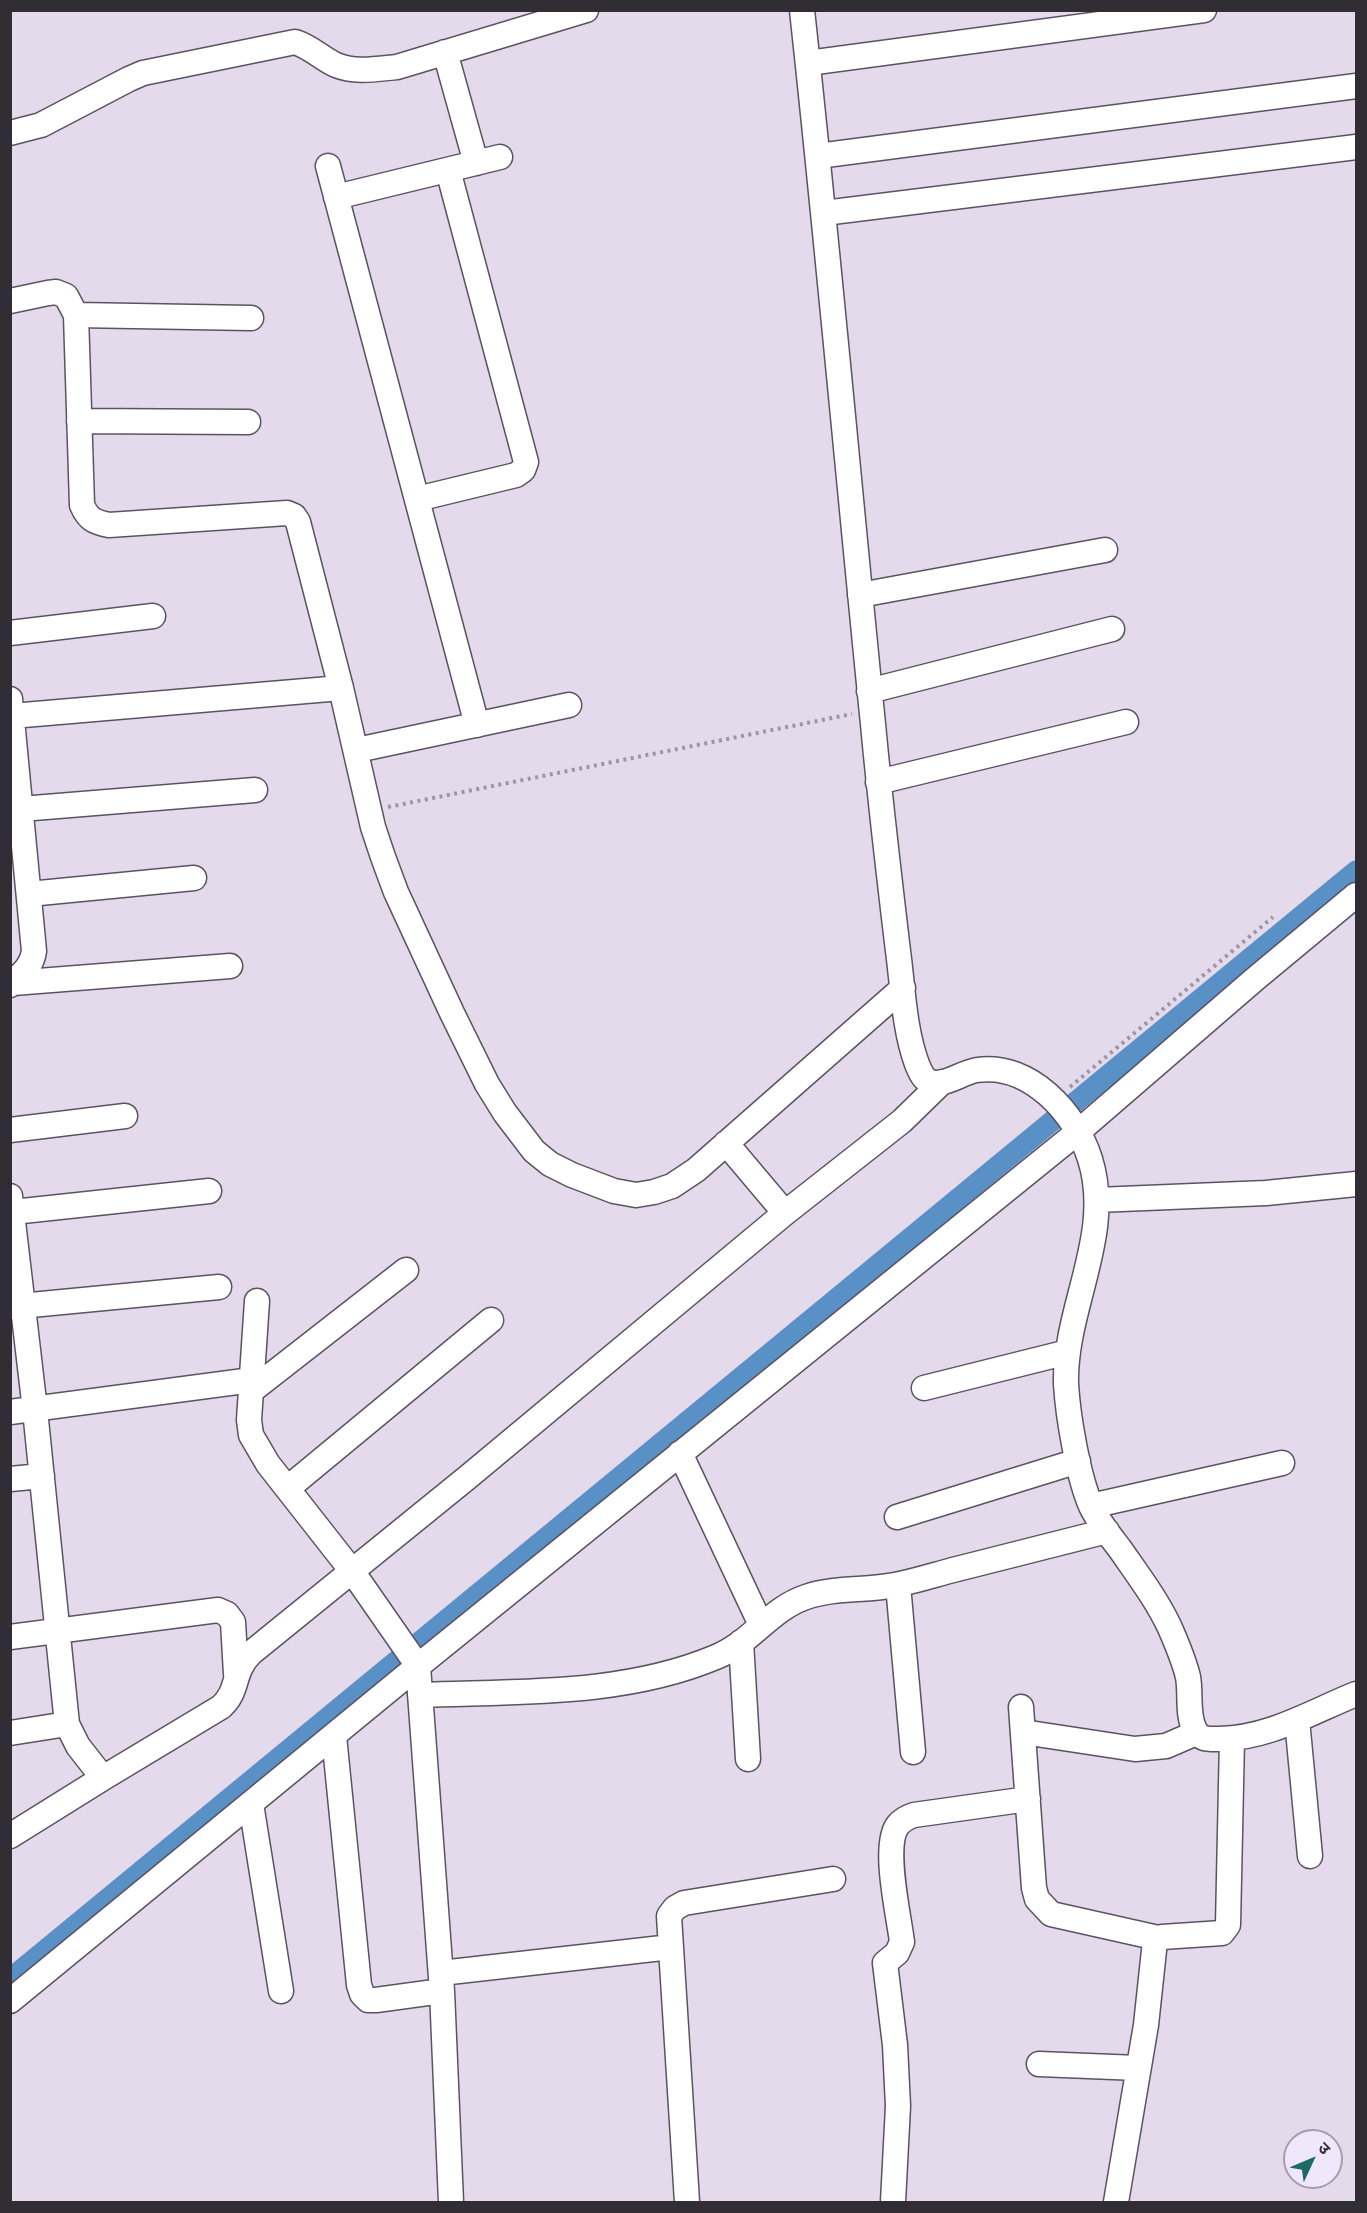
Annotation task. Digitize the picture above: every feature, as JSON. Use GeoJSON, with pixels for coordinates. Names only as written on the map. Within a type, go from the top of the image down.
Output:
{"type":"FeatureCollection","features":[{"type":"Feature","properties":{"kind":"street"},"geometry":{"type":"LineString","coordinates":[[10,133],[41,125],[143,73],[295,42],[306,45],[335,64],[348,68],[368,70],[397,67],[586,10]]}},
{"type":"Feature","properties":{"kind":"street"},"geometry":{"type":"LineString","coordinates":[[802,10],[824,213],[878,782],[903,988],[915,1058],[922,1075],[934,1084],[977,1070],[1002,1070],[1019,1075],[1037,1085],[1066,1115],[1092,1165],[1097,1200],[1095,1234],[1068,1352],[1066,1384],[1078,1461],[1091,1506],[1144,1582],[1169,1627],[1188,1676],[1192,1724],[1196,1733],[1203,1739],[1232,1739],[1264,1732],[1356,1694]]}},
{"type":"Feature","properties":{"kind":"street"},"geometry":{"type":"LineString","coordinates":[[808,63],[1204,10]]}},
{"type":"Feature","properties":{"kind":"street"},"geometry":{"type":"LineString","coordinates":[[445,52],[476,163]]}},
{"type":"Feature","properties":{"kind":"street"},"geometry":{"type":"LineString","coordinates":[[818,156],[1356,86]]}},
{"type":"Feature","properties":{"kind":"street"},"geometry":{"type":"LineString","coordinates":[[824,213],[1356,147]]}},
{"type":"Feature","properties":{"kind":"street"},"geometry":{"type":"LineString","coordinates":[[336,197],[500,157]]}},
{"type":"Feature","properties":{"kind":"street"},"geometry":{"type":"LineString","coordinates":[[328,166],[477,725]]}},
{"type":"Feature","properties":{"kind":"street"},"geometry":{"type":"LineString","coordinates":[[417,499],[516,476],[523,470],[526,462],[448,170]]}},
{"type":"Feature","properties":{"kind":"street"},"geometry":{"type":"LineString","coordinates":[[10,301],[56,292],[66,296],[76,315],[82,505],[87,517],[109,525],[287,513],[294,516],[302,532],[357,750],[370,811],[396,892],[487,1084],[504,1113],[534,1151],[550,1164],[614,1191],[636,1194],[654,1192],[672,1186],[696,1170],[903,988]]}},
{"type":"Feature","properties":{"kind":"street"},"geometry":{"type":"LineString","coordinates":[[76,315],[250,318]]}},
{"type":"Feature","properties":{"kind":"street"},"geometry":{"type":"LineString","coordinates":[[80,421],[248,422]]}},
{"type":"Feature","properties":{"kind":"street"},"geometry":{"type":"LineString","coordinates":[[860,595],[1105,550]]}},
{"type":"Feature","properties":{"kind":"street"},"geometry":{"type":"LineString","coordinates":[[10,633],[153,616]]}},
{"type":"Feature","properties":{"kind":"street"},"geometry":{"type":"LineString","coordinates":[[870,700],[1112,629]]}},
{"type":"Feature","properties":{"kind":"street"},"geometry":{"type":"LineString","coordinates":[[12,984],[32,960],[33,951],[11,707],[341,688]]}},
{"type":"Feature","properties":{"kind":"street"},"geometry":{"type":"LineString","coordinates":[[357,750],[569,705]]}},
{"type":"Feature","properties":{"kind":"street"},"geometry":{"type":"LineString","coordinates":[[878,782],[1126,722]]}},
{"type":"Feature","properties":{"kind":"street"},"geometry":{"type":"LineString","coordinates":[[21,809],[255,790]]}},
{"type":"Feature","properties":{"kind":"street"},"geometry":{"type":"LineString","coordinates":[[29,894],[194,878]]}},
{"type":"Feature","properties":{"kind":"street"},"geometry":{"type":"LineString","coordinates":[[10,2001],[334,1736],[416,1662],[680,1454],[1066,1115],[1255,979],[1356,895]]}},
{"type":"Feature","properties":{"kind":"street"},"geometry":{"type":"LineString","coordinates":[[12,984],[230,966]]}},
{"type":"Feature","properties":{"kind":"street"},"geometry":{"type":"LineString","coordinates":[[236,1674],[251,1653],[468,1477],[785,1213],[902,1121],[942,1082]]}},
{"type":"Feature","properties":{"kind":"street"},"geometry":{"type":"LineString","coordinates":[[10,1130],[125,1116]]}},
{"type":"Feature","properties":{"kind":"street"},"geometry":{"type":"LineString","coordinates":[[726,1143],[785,1213]]}},
{"type":"Feature","properties":{"kind":"street"},"geometry":{"type":"LineString","coordinates":[[1097,1200],[1266,1193],[1356,1185]]}},
{"type":"Feature","properties":{"kind":"street"},"geometry":{"type":"LineString","coordinates":[[103,1778],[78,1746],[67,1724],[35,1410],[17,1307],[12,1204],[209,1191]]}},
{"type":"Feature","properties":{"kind":"street"},"geometry":{"type":"LineString","coordinates":[[10,1412],[252,1385],[406,1270]]}},
{"type":"Feature","properties":{"kind":"street"},"geometry":{"type":"LineString","coordinates":[[17,1307],[219,1287]]}},
{"type":"Feature","properties":{"kind":"street"},"geometry":{"type":"LineString","coordinates":[[257,1301],[249,1420],[251,1435],[268,1464],[352,1571],[416,1662],[442,1982],[451,2202]]}},
{"type":"Feature","properties":{"kind":"street"},"geometry":{"type":"LineString","coordinates":[[288,1488],[491,1320]]}},
{"type":"Feature","properties":{"kind":"street"},"geometry":{"type":"LineString","coordinates":[[924,1388],[1068,1352]]}},
{"type":"Feature","properties":{"kind":"street"},"geometry":{"type":"LineString","coordinates":[[680,1454],[761,1625]]}},
{"type":"Feature","properties":{"kind":"street"},"geometry":{"type":"LineString","coordinates":[[897,1516],[1078,1461]]}},
{"type":"Feature","properties":{"kind":"street"},"geometry":{"type":"LineString","coordinates":[[1091,1506],[1282,1462]]}},
{"type":"Feature","properties":{"kind":"street"},"geometry":{"type":"LineString","coordinates":[[10,1479],[42,1476]]}},
{"type":"Feature","properties":{"kind":"street"},"geometry":{"type":"LineString","coordinates":[[420,1695],[609,1686],[680,1670],[717,1657],[741,1642],[773,1614],[807,1596],[898,1585],[1107,1531]]}},
{"type":"Feature","properties":{"kind":"street"},"geometry":{"type":"LineString","coordinates":[[898,1585],[914,1752]]}},
{"type":"Feature","properties":{"kind":"street"},"geometry":{"type":"LineString","coordinates":[[10,1637],[219,1610],[227,1614],[234,1622],[236,1674],[233,1692],[221,1707],[10,1836]]}},
{"type":"Feature","properties":{"kind":"street"},"geometry":{"type":"LineString","coordinates":[[741,1642],[748,1760]]}},
{"type":"Feature","properties":{"kind":"street"},"geometry":{"type":"LineString","coordinates":[[1021,1707],[1034,1888],[1037,1899],[1051,1914],[1158,1938],[1222,1933],[1228,1925],[1232,1739]]}},
{"type":"Feature","properties":{"kind":"street"},"geometry":{"type":"LineString","coordinates":[[1297,1720],[1310,1856]]}},
{"type":"Feature","properties":{"kind":"street"},"geometry":{"type":"LineString","coordinates":[[10,1733],[67,1724]]}},
{"type":"Feature","properties":{"kind":"street"},"geometry":{"type":"LineString","coordinates":[[1023,1732],[1135,1749],[1166,1746],[1196,1733]]}},
{"type":"Feature","properties":{"kind":"street"},"geometry":{"type":"LineString","coordinates":[[334,1736],[359,1985],[362,1994],[368,2000],[376,2000],[442,1982],[671,1947]]}},
{"type":"Feature","properties":{"kind":"street"},"geometry":{"type":"LineString","coordinates":[[893,2202],[898,2084],[885,1963],[897,1953],[902,1942],[890,1854],[893,1834],[898,1825],[914,1815],[1028,1799]]}},
{"type":"Feature","properties":{"kind":"street"},"geometry":{"type":"LineString","coordinates":[[250,1804],[281,1991]]}},
{"type":"Feature","properties":{"kind":"street"},"geometry":{"type":"LineString","coordinates":[[687,2202],[669,1916],[675,1908],[684,1903],[833,1879]]}},
{"type":"Feature","properties":{"kind":"street"},"geometry":{"type":"LineString","coordinates":[[1116,2202],[1146,2025],[1153,1946],[1158,1938]]}},
{"type":"Feature","properties":{"kind":"street"},"geometry":{"type":"LineString","coordinates":[[1039,2064],[1138,2068]]}},
{"type":"Feature","properties":{"kind":"path"},"geometry":{"type":"LineString","coordinates":[[370,811],[870,700]]}},
{"type":"Feature","properties":{"kind":"path"},"geometry":{"type":"LineString","coordinates":[[1066,1115],[1273,917]]}},
{"type":"Feature","properties":{"kind":"waterway"},"geometry":{"type":"LineString","coordinates":[[10,1979],[1356,871]]}}]}
